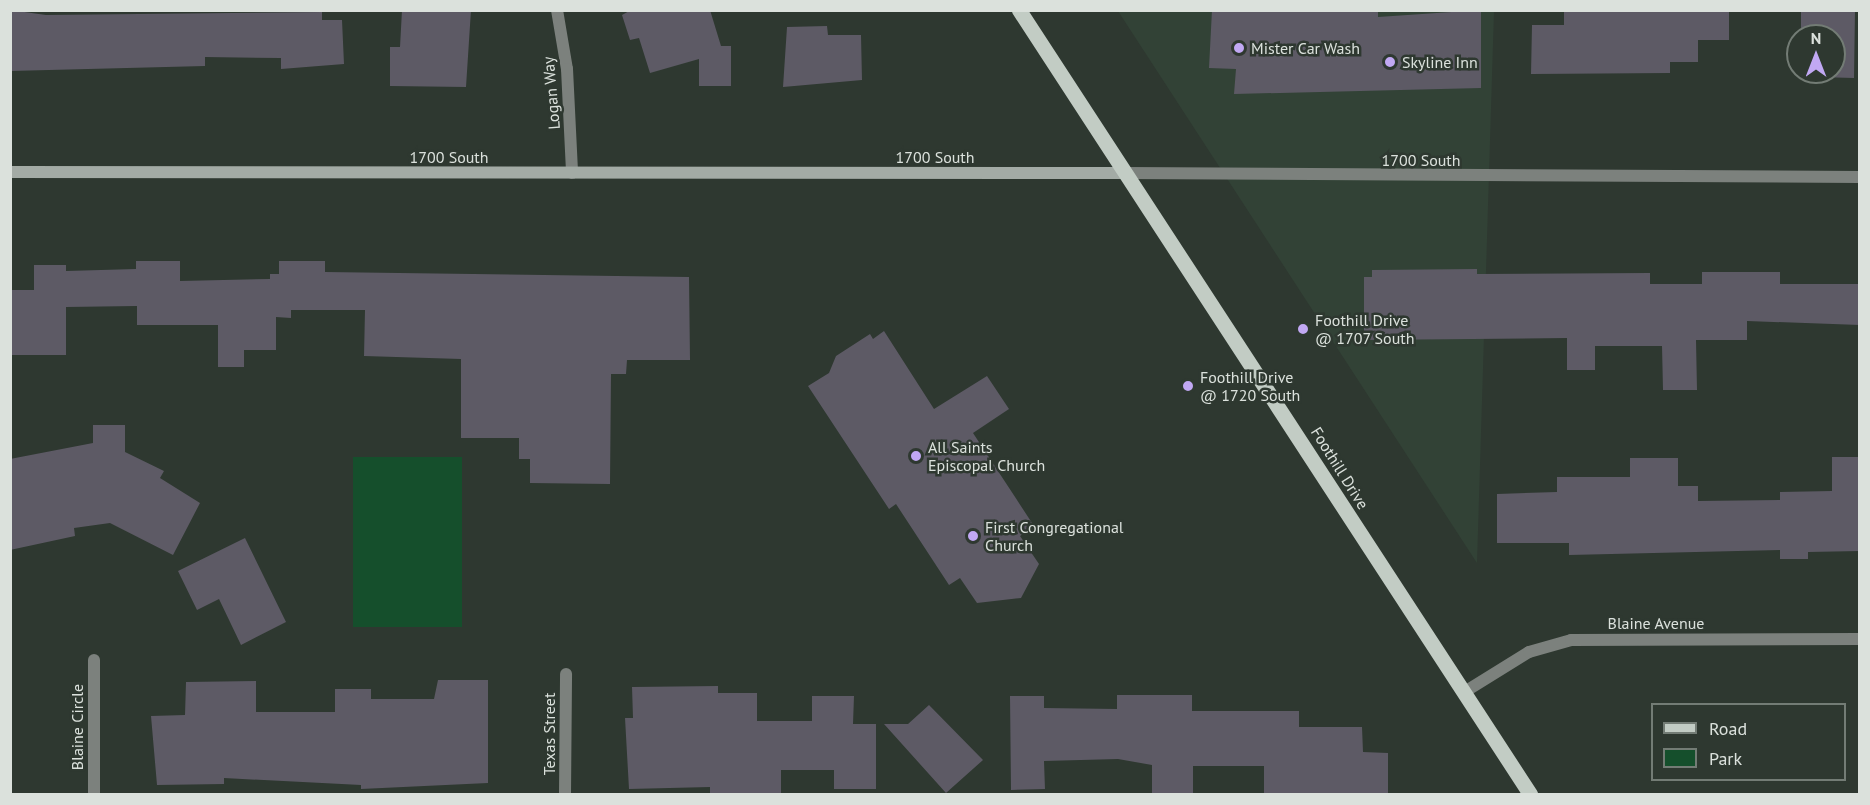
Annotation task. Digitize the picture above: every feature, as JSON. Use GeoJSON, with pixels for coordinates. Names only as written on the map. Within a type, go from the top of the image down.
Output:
{"type":"FeatureCollection","features":[{"type":"Feature","properties":{"kind":"main road","name":"Foothill Drive"},"geometry":{"type":"LineString","coordinates":[[1019,10],[1466,691],[1530,795]]}},
{"type":"Feature","properties":{"kind":"street","name":"Logan Way"},"geometry":{"type":"LineString","coordinates":[[557,10],[567,69],[572,173]]}},
{"type":"Feature","properties":{"kind":"street","name":"1700 South"},"geometry":{"type":"LineString","coordinates":[[10,171],[1860,177]]}},
{"type":"Feature","properties":{"kind":"street","name":"Blaine Avenue"},"geometry":{"type":"LineString","coordinates":[[1466,691],[1528,652],[1571,640],[1860,639]]}},
{"type":"Feature","properties":{"kind":"street","name":"Blaine Circle"},"geometry":{"type":"LineString","coordinates":[[94,660],[94,795]]}},
{"type":"Feature","properties":{"kind":"street","name":"Texas Street"},"geometry":{"type":"LineString","coordinates":[[565,795],[566,674]]}},
{"type":"Feature","properties":{"kind":"shaded area"},"geometry":{"type":"Polygon","coordinates":[[[1118,11],[1494,11],[1477,563],[1118,11]]]}},
{"type":"Feature","properties":{"kind":"green space"},"geometry":{"type":"Polygon","coordinates":[[[353,457],[462,457],[462,627],[353,627],[353,457]]]}},
{"type":"Feature","properties":{"kind":"building"},"geometry":{"type":"Polygon","coordinates":[[[10,10],[46,15],[322,12],[322,20],[342,20],[344,64],[281,69],[281,58],[205,57],[205,66],[10,71],[10,10]]]}},
{"type":"Feature","properties":{"kind":"building"},"geometry":{"type":"Polygon","coordinates":[[[402,10],[471,10],[466,87],[390,86],[390,47],[400,47],[402,10]]]}},
{"type":"Feature","properties":{"kind":"building"},"geometry":{"type":"Polygon","coordinates":[[[631,10],[710,10],[721,46],[731,46],[731,86],[699,86],[699,59],[650,73],[639,38],[630,40],[622,15],[631,10]]]}},
{"type":"Feature","properties":{"kind":"building"},"geometry":{"type":"Polygon","coordinates":[[[1212,10],[1378,10],[1378,17],[1481,10],[1481,88],[1234,94],[1236,69],[1209,68],[1212,10]]]}},
{"type":"Feature","properties":{"kind":"building"},"geometry":{"type":"Polygon","coordinates":[[[1564,10],[1729,10],[1729,40],[1698,40],[1698,62],[1670,62],[1670,73],[1531,74],[1532,25],[1564,25],[1564,10]]]}},
{"type":"Feature","properties":{"kind":"building"},"geometry":{"type":"Polygon","coordinates":[[[1801,10],[1855,10],[1854,78],[1846,78],[1846,24],[1801,24],[1801,10]]]}},
{"type":"Feature","properties":{"kind":"building"},"geometry":{"type":"Polygon","coordinates":[[[827,26],[828,35],[861,35],[862,80],[783,87],[787,27],[827,26]]]}},
{"type":"Feature","properties":{"kind":"building"},"geometry":{"type":"Polygon","coordinates":[[[136,261],[180,261],[180,281],[270,279],[270,274],[279,274],[279,261],[325,261],[325,272],[689,277],[690,360],[627,360],[626,374],[611,374],[610,484],[530,483],[530,459],[519,459],[519,438],[461,438],[461,359],[364,356],[365,310],[291,310],[291,318],[276,317],[276,350],[244,350],[244,367],[218,367],[218,325],[137,325],[137,306],[66,307],[66,355],[10,355],[10,290],[34,290],[34,265],[66,265],[66,271],[136,269],[136,261]]]}},
{"type":"Feature","properties":{"kind":"building"},"geometry":{"type":"Polygon","coordinates":[[[1477,269],[1477,274],[1650,273],[1650,284],[1702,284],[1702,272],[1780,272],[1780,284],[1860,284],[1860,325],[1747,321],[1747,340],[1696,340],[1697,390],[1663,390],[1662,346],[1595,346],[1595,370],[1567,370],[1567,338],[1364,340],[1364,277],[1372,277],[1372,270],[1477,269]]]}},
{"type":"Feature","properties":{"kind":"building","name":"All Saints Episcopal Church"},"geometry":{"type":"Polygon","coordinates":[[[884,331],[934,409],[987,376],[1009,409],[973,433],[1034,526],[1020,536],[1039,564],[1021,598],[977,603],[960,578],[949,585],[896,504],[889,509],[808,386],[829,373],[836,356],[870,334],[873,339],[884,331]]]}},
{"type":"Feature","properties":{"kind":"building"},"geometry":{"type":"Polygon","coordinates":[[[93,425],[125,425],[125,452],[164,471],[160,478],[200,503],[173,555],[110,523],[74,528],[75,536],[10,550],[10,459],[93,443],[93,425]]]}},
{"type":"Feature","properties":{"kind":"building"},"geometry":{"type":"Polygon","coordinates":[[[1832,457],[1860,457],[1860,551],[1808,552],[1808,559],[1780,559],[1780,550],[1569,555],[1569,543],[1497,543],[1497,494],[1557,492],[1557,477],[1630,477],[1630,458],[1678,458],[1678,486],[1698,486],[1698,501],[1780,500],[1780,492],[1832,491],[1832,457]]]}},
{"type":"Feature","properties":{"kind":"building"},"geometry":{"type":"Polygon","coordinates":[[[245,538],[286,622],[241,645],[219,599],[197,610],[178,571],[245,538]]]}},
{"type":"Feature","properties":{"kind":"building"},"geometry":{"type":"Polygon","coordinates":[[[438,680],[488,680],[488,783],[361,789],[361,785],[224,778],[224,784],[157,785],[151,716],[185,715],[186,682],[256,681],[256,712],[335,712],[335,689],[371,689],[371,699],[434,699],[438,680]]]}},
{"type":"Feature","properties":{"kind":"building"},"geometry":{"type":"Polygon","coordinates":[[[718,686],[718,693],[757,693],[757,721],[812,721],[812,696],[854,696],[853,724],[876,724],[876,789],[834,789],[834,770],[781,770],[781,795],[710,795],[710,787],[629,789],[625,718],[633,718],[632,687],[718,686]]]}},
{"type":"Feature","properties":{"kind":"building"},"geometry":{"type":"Polygon","coordinates":[[[1117,695],[1192,695],[1192,711],[1299,711],[1299,727],[1362,727],[1363,752],[1388,753],[1388,795],[1264,793],[1264,766],[1193,766],[1193,794],[1152,794],[1152,765],[1118,759],[1044,761],[1045,789],[1011,790],[1010,696],[1044,696],[1044,708],[1117,709],[1117,695]]]}},
{"type":"Feature","properties":{"kind":"building"},"geometry":{"type":"Polygon","coordinates":[[[929,705],[983,760],[946,793],[884,724],[908,724],[929,705]]]}},
{"type":"Feature","properties":{"kind":"place","name":"Mister Car Wash"},"geometry":{"type":"Point","coordinates":[1239,48]}},
{"type":"Feature","properties":{"kind":"place","name":"Skyline Inn"},"geometry":{"type":"Point","coordinates":[1390,62]}},
{"type":"Feature","properties":{"kind":"place","name":"Foothill Drive @ 1707 South"},"geometry":{"type":"Point","coordinates":[1303,329]}},
{"type":"Feature","properties":{"kind":"place","name":"Foothill Drive @ 1720 South"},"geometry":{"type":"Point","coordinates":[1188,386]}},
{"type":"Feature","properties":{"kind":"place","name":"All Saints Episcopal Church"},"geometry":{"type":"Point","coordinates":[916,456]}},
{"type":"Feature","properties":{"kind":"place","name":"First Congregational Church"},"geometry":{"type":"Point","coordinates":[973,536]}}]}
